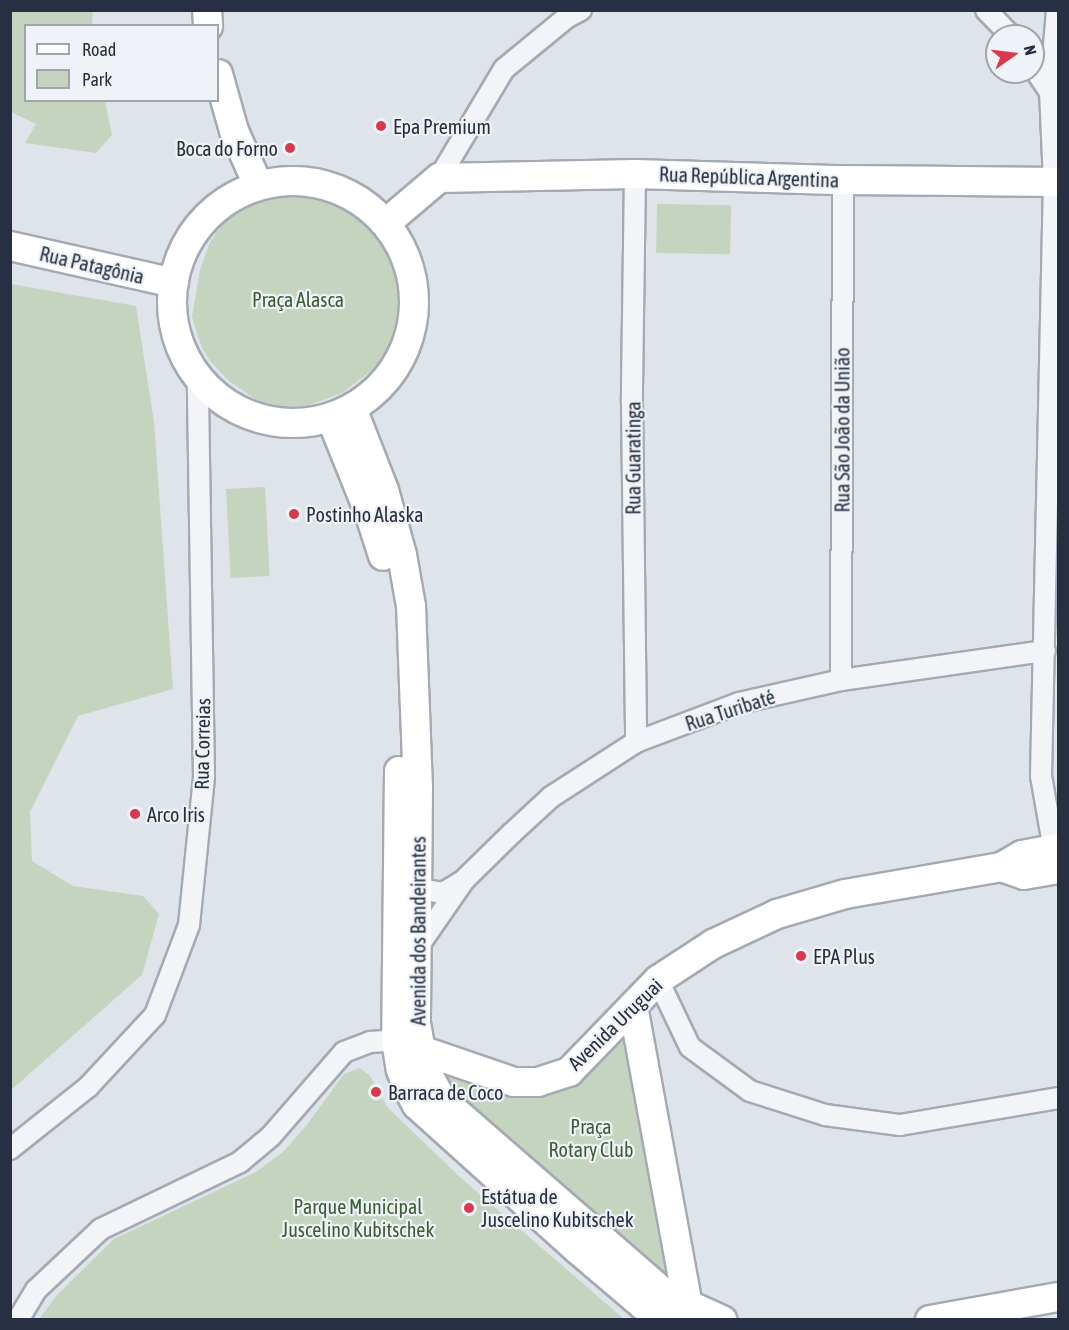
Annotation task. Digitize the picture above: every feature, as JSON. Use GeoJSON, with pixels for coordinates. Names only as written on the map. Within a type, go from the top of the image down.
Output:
{"type":"FeatureCollection","features":[{"type":"Feature","properties":{"kind":"street"},"geometry":{"type":"LineString","coordinates":[[386,223],[439,178],[504,69],[566,18],[581,10]]}},
{"type":"Feature","properties":{"kind":"street"},"geometry":{"type":"LineString","coordinates":[[986,10],[999,24]]}},
{"type":"Feature","properties":{"kind":"street"},"geometry":{"type":"LineString","coordinates":[[1057,10],[1050,92],[1056,182],[1041,776],[1057,861]]}},
{"type":"Feature","properties":{"kind":"street"},"geometry":{"type":"LineString","coordinates":[[219,78],[234,131],[258,185]]}},
{"type":"Feature","properties":{"kind":"street"},"geometry":{"type":"LineString","coordinates":[[1045,84],[1050,92]]}},
{"type":"Feature","properties":{"kind":"street","name":"Rua República Argentina"},"geometry":{"type":"LineString","coordinates":[[439,178],[635,174],[843,180],[1056,182]]}},
{"type":"Feature","properties":{"kind":"street","name":"Rua Guaratinga"},"geometry":{"type":"LineString","coordinates":[[635,174],[632,404],[636,742]]}},
{"type":"Feature","properties":{"kind":"street"},"geometry":{"type":"LineString","coordinates":[[281,180],[328,185],[349,194],[369,207],[386,223],[404,254],[413,288],[412,324],[401,357],[380,386],[341,413],[304,423],[276,422],[246,414],[219,398],[198,376],[181,348],[173,316],[174,283],[183,250],[202,222],[227,199],[258,185],[281,180]]}},
{"type":"Feature","properties":{"kind":"street","name":"Rua São João da União"},"geometry":{"type":"LineString","coordinates":[[840,680],[843,180]]}},
{"type":"Feature","properties":{"kind":"street","name":"Rua Patagônia"},"geometry":{"type":"LineString","coordinates":[[10,246],[174,283]]}},
{"type":"Feature","properties":{"kind":"street","name":"Rua Correias"},"geometry":{"type":"LineString","coordinates":[[10,1149],[88,1086],[155,1015],[189,925],[204,777],[198,376]]}},
{"type":"Feature","properties":{"kind":"street","name":"Avenida dos Bandeirantes"},"geometry":{"type":"LineString","coordinates":[[341,413],[384,490],[402,555],[411,606],[418,788],[419,889],[416,1023],[408,1045]]}},
{"type":"Feature","properties":{"kind":"street","name":"Avenida dos Bandeirantes"},"geometry":{"type":"LineString","coordinates":[[341,413],[396,608],[400,654],[408,1045],[442,1100],[665,1294],[679,1315],[722,1320]]}},
{"type":"Feature","properties":{"kind":"street","name":"Rua Turibaté"},"geometry":{"type":"LineString","coordinates":[[417,948],[464,880],[550,797],[636,742],[739,703],[840,680],[1045,651]]}},
{"type":"Feature","properties":{"kind":"street","name":"Avenida Uruguai"},"geometry":{"type":"LineString","coordinates":[[408,1045],[514,1082],[538,1082],[570,1072],[658,980],[712,944],[777,914],[845,894],[1001,867],[1022,855],[1057,861]]}},
{"type":"Feature","properties":{"kind":"street","name":"Rua Turibaté"},"geometry":{"type":"LineString","coordinates":[[419,889],[443,893],[464,880]]}},
{"type":"Feature","properties":{"kind":"street"},"geometry":{"type":"LineString","coordinates":[[658,980],[690,1047],[750,1091],[825,1115],[900,1125],[1059,1098]]}},
{"type":"Feature","properties":{"kind":"street"},"geometry":{"type":"LineString","coordinates":[[633,1006],[679,1315]]}},
{"type":"Feature","properties":{"kind":"street"},"geometry":{"type":"LineString","coordinates":[[18,1320],[36,1290],[101,1229],[240,1161],[271,1136],[344,1052],[370,1042],[408,1045]]}},
{"type":"Feature","properties":{"kind":"street"},"geometry":{"type":"LineString","coordinates":[[930,1320],[1059,1298]]}},
{"type":"Feature","properties":{"kind":"street"},"geometry":{"type":"LineString","coordinates":[[1032,1320],[1059,1315]]}},
{"type":"Feature","properties":{"kind":"green space"},"geometry":{"type":"Polygon","coordinates":[[[10,11],[93,11],[92,24],[24,24],[24,102],[105,102],[112,135],[96,153],[25,143],[36,124],[11,112],[10,11]]]}},
{"type":"Feature","properties":{"kind":"green space","name":"Praça Alasca"},"geometry":{"type":"Polygon","coordinates":[[[293,193],[321,197],[342,205],[362,215],[374,227],[386,245],[397,274],[400,304],[396,328],[386,352],[372,370],[342,393],[310,405],[286,408],[263,404],[229,381],[210,361],[202,348],[192,317],[200,270],[210,242],[224,222],[242,206],[273,195],[293,193]]]}},
{"type":"Feature","properties":{"kind":"green space"},"geometry":{"type":"Polygon","coordinates":[[[657,204],[731,205],[730,254],[656,253],[657,204]]]}},
{"type":"Feature","properties":{"kind":"green space"},"geometry":{"type":"Polygon","coordinates":[[[11,284],[136,306],[154,422],[173,689],[78,716],[30,812],[32,861],[73,886],[143,896],[159,914],[142,975],[11,1090],[11,284]]]}},
{"type":"Feature","properties":{"kind":"green space"},"geometry":{"type":"Polygon","coordinates":[[[265,487],[270,576],[231,578],[226,489],[265,487]]]}},
{"type":"Feature","properties":{"kind":"green space","name":"Praça Rotary Club"},"geometry":{"type":"Polygon","coordinates":[[[627,1031],[672,1282],[459,1103],[442,1077],[444,1072],[508,1088],[627,1031]]]}},
{"type":"Feature","properties":{"kind":"green space","name":"Parque Municipal Juscelino Kubitschek"},"geometry":{"type":"Polygon","coordinates":[[[360,1068],[370,1076],[388,1108],[461,1178],[624,1319],[39,1319],[57,1295],[114,1239],[256,1172],[283,1152],[306,1126],[344,1074],[360,1068]]]}},
{"type":"Feature","properties":{"kind":"place","name":"Epa Premium"},"geometry":{"type":"Point","coordinates":[381,126]}},
{"type":"Feature","properties":{"kind":"place","name":"Boca do Forno"},"geometry":{"type":"Point","coordinates":[290,148]}},
{"type":"Feature","properties":{"kind":"place","name":"Postinho Alaska"},"geometry":{"type":"Point","coordinates":[294,514]}},
{"type":"Feature","properties":{"kind":"place","name":"Arco Iris"},"geometry":{"type":"Point","coordinates":[135,814]}},
{"type":"Feature","properties":{"kind":"place","name":"EPA Plus"},"geometry":{"type":"Point","coordinates":[801,956]}},
{"type":"Feature","properties":{"kind":"place","name":"Barraca de Coco"},"geometry":{"type":"Point","coordinates":[376,1092]}},
{"type":"Feature","properties":{"kind":"place","name":"Estátua de Juscelino Kubitschek"},"geometry":{"type":"Point","coordinates":[469,1208]}}]}
